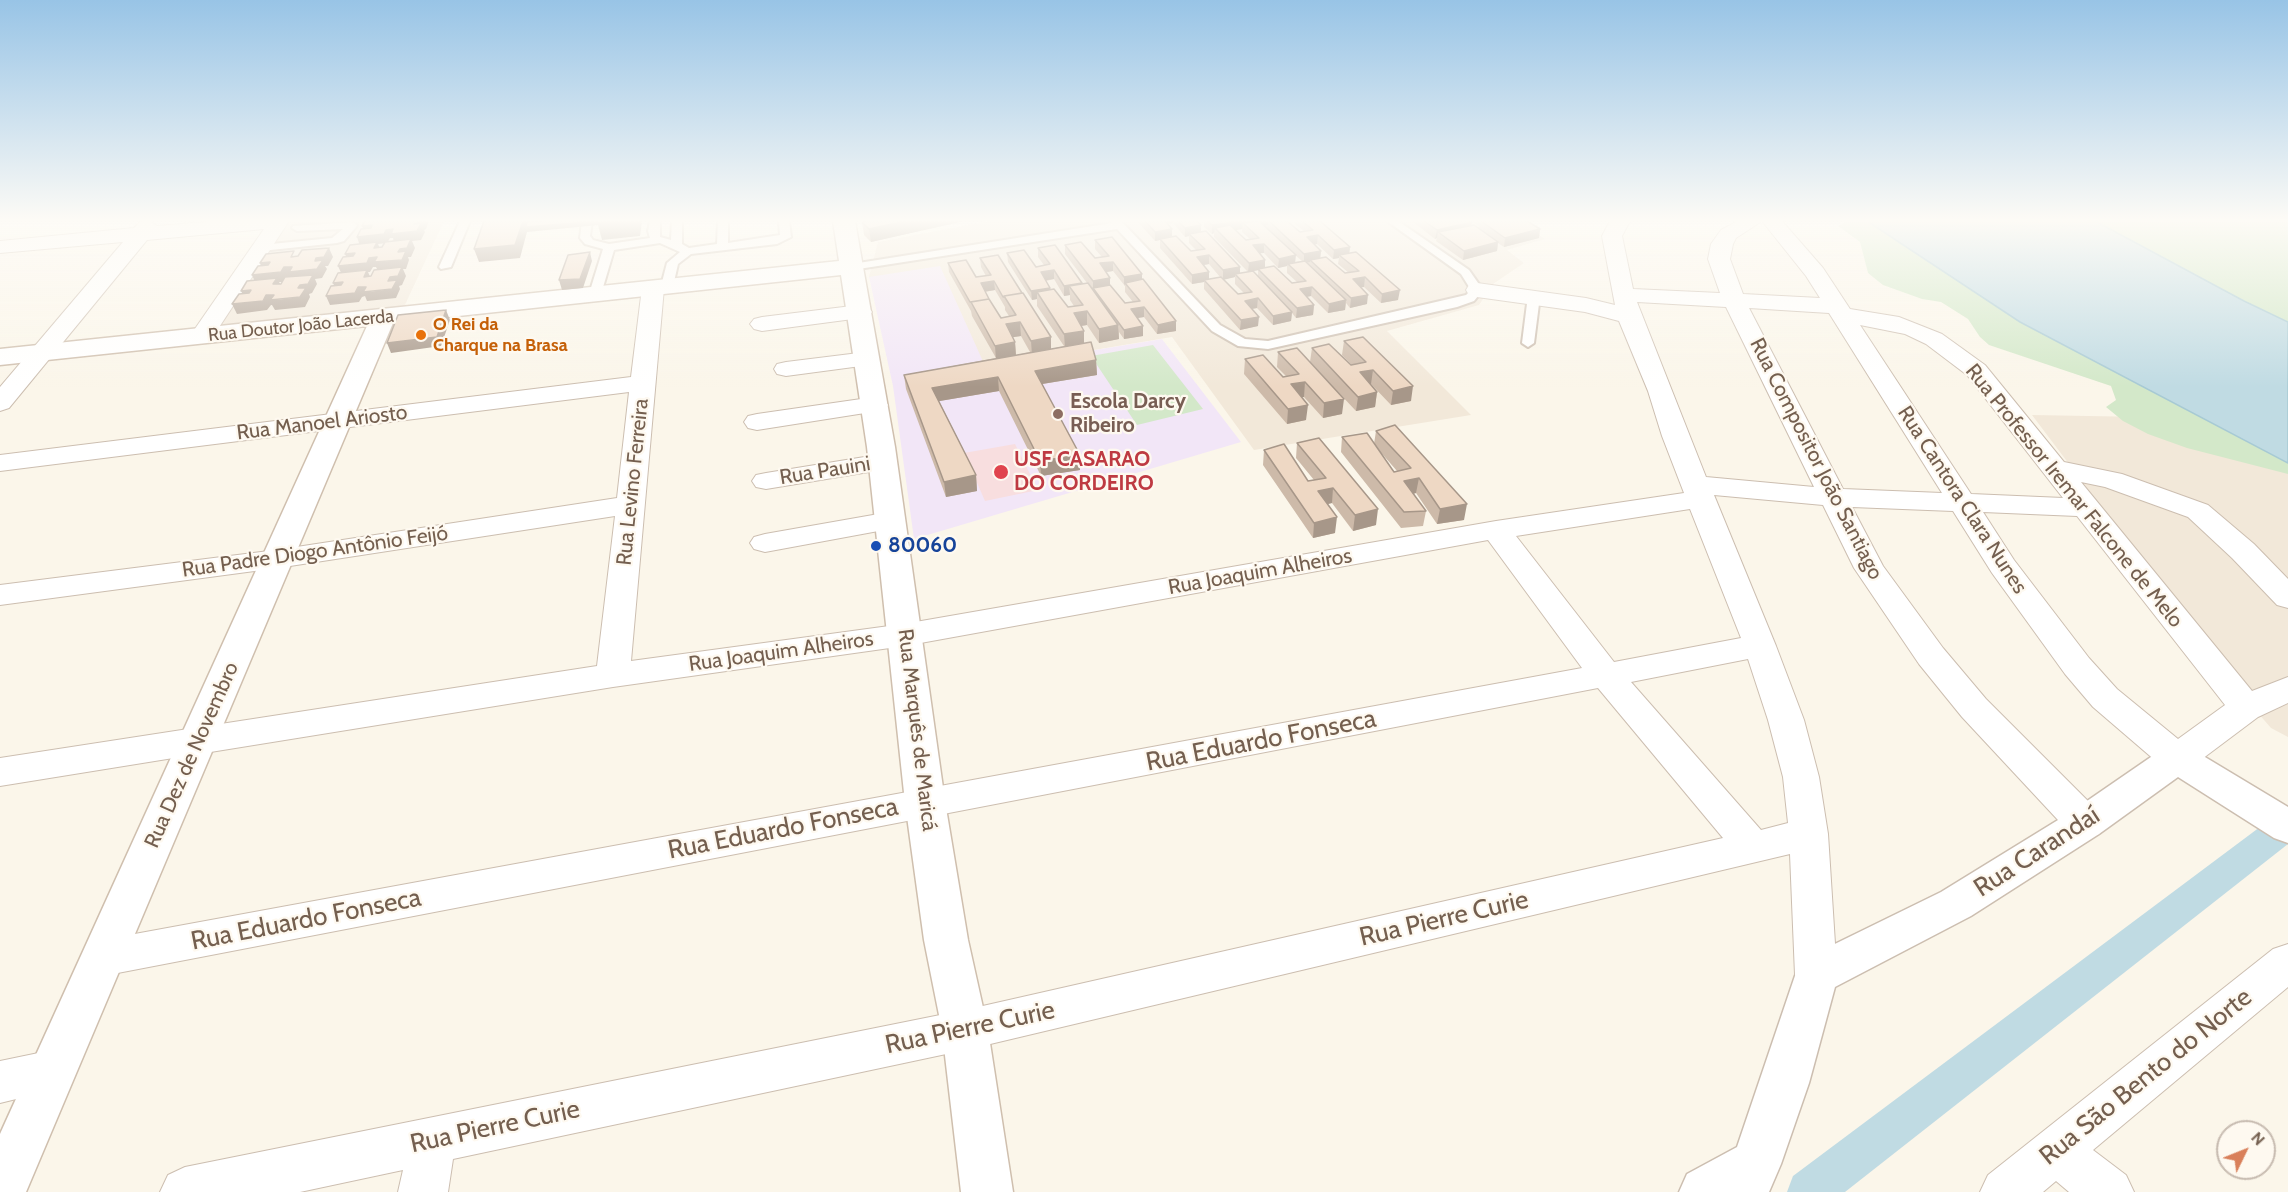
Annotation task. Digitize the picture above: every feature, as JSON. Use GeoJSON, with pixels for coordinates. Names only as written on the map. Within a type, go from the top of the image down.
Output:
{"type":"FeatureCollection","features":[{"type":"Feature","properties":{"kind":"main road","name":"Rua Doutor João Lacerda"},"geometry":{"type":"LineString","coordinates":[[0,357],[760,277]]}},
{"type":"Feature","properties":{"kind":"main road","name":"Rua Marquês de Maricá"},"geometry":{"type":"LineString","coordinates":[[854,277],[883,462],[925,802],[946,940],[964,1030],[987,1192]]}},
{"type":"Feature","properties":{"kind":"main road","name":"Rua Dez de Novembro"},"geometry":{"type":"LineString","coordinates":[[0,1192],[383,318]]}},
{"type":"Feature","properties":{"kind":"main road","name":"Rua Carandaí"},"geometry":{"type":"LineString","coordinates":[[1816,975],[1956,904],[2085,823],[2177,758]]}},
{"type":"Feature","properties":{"kind":"main road"},"geometry":{"type":"LineString","coordinates":[[2177,758],[2288,827]]}},
{"type":"Feature","properties":{"kind":"main road"},"geometry":{"type":"LineString","coordinates":[[1705,1192],[1753,1167],[1785,1083],[1816,975]]}},
{"type":"Feature","properties":{"kind":"street"},"geometry":{"type":"LineString","coordinates":[[0,403],[104,277]]}},
{"type":"Feature","properties":{"kind":"street"},"geometry":{"type":"LineString","coordinates":[[202,336],[242,277]]}},
{"type":"Feature","properties":{"kind":"street"},"geometry":{"type":"LineString","coordinates":[[1620,277],[1627,305],[1760,646],[1786,720],[1801,777],[1809,834],[1816,975]]}},
{"type":"Feature","properties":{"kind":"street","name":"Rua Compositor João Santiago"},"geometry":{"type":"LineString","coordinates":[[1725,277],[1734,301],[1831,497],[1869,568],[1931,656],[2011,749],[2085,823]]}},
{"type":"Feature","properties":{"kind":"street","name":"Rua Cantora Clara Nunes"},"geometry":{"type":"LineString","coordinates":[[1815,277],[2003,566],[2077,666],[2105,698],[2177,758]]}},
{"type":"Feature","properties":{"kind":"street","name":"Rua Levino Ferreira"},"geometry":{"type":"LineString","coordinates":[[612,675],[644,382],[660,287]]}},
{"type":"Feature","properties":{"kind":"street","name":"Rua Professor Iremar Falcone de Melo"},"geometry":{"type":"LineString","coordinates":[[1477,290],[1586,304],[1627,305],[1734,301],[1837,310],[1902,325],[1934,339],[1956,353],[1976,370],[2246,708]]}},
{"type":"Feature","properties":{"kind":"street"},"geometry":{"type":"LineString","coordinates":[[762,324],[860,312]]}},
{"type":"Feature","properties":{"kind":"street"},"geometry":{"type":"LineString","coordinates":[[786,369],[867,359]]}},
{"type":"Feature","properties":{"kind":"street","name":"Rua Manoel Ariosto"},"geometry":{"type":"LineString","coordinates":[[0,463],[644,382]]}},
{"type":"Feature","properties":{"kind":"street"},"geometry":{"type":"LineString","coordinates":[[758,422],[875,405]]}},
{"type":"Feature","properties":{"kind":"street","name":"Rua Pauini"},"geometry":{"type":"LineString","coordinates":[[766,481],[883,462]]}},
{"type":"Feature","properties":{"kind":"street"},"geometry":{"type":"LineString","coordinates":[[2057,469],[2112,480],[2198,511],[2243,551],[2288,598]]}},
{"type":"Feature","properties":{"kind":"street","name":"Rua Joaquim Alheiros"},"geometry":{"type":"LineString","coordinates":[[0,772],[612,675],[904,635],[1699,492],[2085,508]]}},
{"type":"Feature","properties":{"kind":"street","name":"Rua Padre Diogo Antônio Feijó"},"geometry":{"type":"LineString","coordinates":[[0,595],[277,559],[630,505]]}},
{"type":"Feature","properties":{"kind":"street"},"geometry":{"type":"LineString","coordinates":[[765,543],[890,521]]}},
{"type":"Feature","properties":{"kind":"street"},"geometry":{"type":"LineString","coordinates":[[1496,530],[1606,675],[1752,846]]}},
{"type":"Feature","properties":{"kind":"street","name":"Rua Eduardo Fonseca"},"geometry":{"type":"LineString","coordinates":[[102,958],[925,802],[1251,744],[1760,646]]}},
{"type":"Feature","properties":{"kind":"street","name":"Rua Carandaí"},"geometry":{"type":"LineString","coordinates":[[2177,758],[2246,708],[2288,689]]}},
{"type":"Feature","properties":{"kind":"street","name":"Rua Pierre Curie"},"geometry":{"type":"LineString","coordinates":[[185,1192],[964,1030],[1206,976],[1809,834]]}},
{"type":"Feature","properties":{"kind":"street","name":"Rua São Bento do Norte"},"geometry":{"type":"LineString","coordinates":[[2005,1192],[2288,962]]}},
{"type":"Feature","properties":{"kind":"street"},"geometry":{"type":"LineString","coordinates":[[0,1082],[53,1071]]}},
{"type":"Feature","properties":{"kind":"street"},"geometry":{"type":"LineString","coordinates":[[423,1192],[432,1140]]}},
{"type":"Feature","properties":{"kind":"street"},"geometry":{"type":"LineString","coordinates":[[2055,1151],[2109,1192]]}},
{"type":"Feature","properties":{"kind":"lane"},"geometry":{"type":"LineString","coordinates":[[595,294],[600,277]]}},
{"type":"Feature","properties":{"kind":"lane"},"geometry":{"type":"LineString","coordinates":[[660,287],[666,277]]}},
{"type":"Feature","properties":{"kind":"lane"},"geometry":{"type":"LineString","coordinates":[[1168,277],[1216,328],[1242,343],[1268,345],[1470,298],[1477,290],[1469,277]]}},
{"type":"Feature","properties":{"kind":"lane"},"geometry":{"type":"LineString","coordinates":[[1528,342],[1534,296]]}},
{"type":"Feature","properties":{"kind":"shaded area"},"geometry":{"type":"Polygon","coordinates":[[[245,277],[418,277],[404,307],[212,326],[245,277]]]}},
{"type":"Feature","properties":{"kind":"shaded area"},"geometry":{"type":"Polygon","coordinates":[[[869,277],[1504,277],[1493,284],[1479,305],[1387,331],[1471,415],[1254,450],[1172,337],[986,368],[869,277]]]}},
{"type":"Feature","properties":{"kind":"shaded area","name":"Escola Darcy Ribeiro"},"geometry":{"type":"Polygon","coordinates":[[[869,277],[945,277],[986,368],[1162,339],[1241,442],[914,539],[893,386],[869,277]]]}},
{"type":"Feature","properties":{"kind":"shaded area"},"geometry":{"type":"Polygon","coordinates":[[[2032,415],[2201,418],[2288,463],[2288,737],[2271,728],[2251,705],[2032,415]]]}},
{"type":"Feature","properties":{"kind":"shaded area","name":"USF CASARAO DO CORDEIRO"},"geometry":{"type":"Polygon","coordinates":[[[1015,444],[1038,490],[985,501],[964,453],[1015,444]]]}},
{"type":"Feature","properties":{"kind":"green space"},"geometry":{"type":"Polygon","coordinates":[[[1873,277],[1951,277],[2020,322],[2288,463],[2288,474],[2187,448],[2148,434],[2123,421],[2106,407],[2116,400],[2111,386],[1989,345],[1980,337],[1968,319],[1941,302],[1922,299],[1883,285],[1873,277]]]}},
{"type":"Feature","properties":{"kind":"green space"},"geometry":{"type":"Polygon","coordinates":[[[2199,277],[2288,277],[2288,322],[2199,277]]]}},
{"type":"Feature","properties":{"kind":"green space"},"geometry":{"type":"Polygon","coordinates":[[[1153,345],[1203,409],[1137,425],[1091,356],[1153,345]]]}},
{"type":"Feature","properties":{"kind":"water"},"geometry":{"type":"Polygon","coordinates":[[[1951,277],[2199,277],[2288,322],[2288,463],[2020,322],[1951,277]]]}},
{"type":"Feature","properties":{"kind":"building"},"geometry":{"type":"Polygon","coordinates":[[[285,277],[312,277],[308,284],[300,285],[298,288],[306,288],[300,297],[270,300],[274,295],[266,295],[263,301],[232,304],[239,294],[249,293],[251,290],[241,291],[247,281],[277,278],[273,284],[281,284],[285,277]]]}},
{"type":"Feature","properties":{"kind":"building"},"geometry":{"type":"Polygon","coordinates":[[[336,277],[393,277],[388,281],[397,280],[392,289],[363,292],[366,287],[358,287],[355,293],[326,296],[331,286],[341,285],[343,282],[333,283],[336,277]]]}},
{"type":"Feature","properties":{"kind":"building"},"geometry":{"type":"Polygon","coordinates":[[[560,277],[581,277],[580,279],[559,280],[560,277]]]}},
{"type":"Feature","properties":{"kind":"building"},"geometry":{"type":"Polygon","coordinates":[[[956,277],[1012,277],[1022,293],[1003,297],[994,281],[981,283],[989,299],[970,302],[956,277]]]}},
{"type":"Feature","properties":{"kind":"building"},"geometry":{"type":"Polygon","coordinates":[[[1022,277],[1044,277],[1050,288],[1031,291],[1022,277]]]}},
{"type":"Feature","properties":{"kind":"building"},"geometry":{"type":"Polygon","coordinates":[[[1058,277],[1077,277],[1082,283],[1064,286],[1058,277]]]}},
{"type":"Feature","properties":{"kind":"building"},"geometry":{"type":"Polygon","coordinates":[[[1090,277],[1110,278],[1093,281],[1090,277]]]}},
{"type":"Feature","properties":{"kind":"building"},"geometry":{"type":"Polygon","coordinates":[[[1221,277],[1238,294],[1252,292],[1237,277],[1258,277],[1292,312],[1273,316],[1258,298],[1245,301],[1259,317],[1241,320],[1204,280],[1221,277]]]}},
{"type":"Feature","properties":{"kind":"building"},"geometry":{"type":"Polygon","coordinates":[[[1266,277],[1285,277],[1292,283],[1306,281],[1301,277],[1321,277],[1346,300],[1329,304],[1312,287],[1300,289],[1314,305],[1297,308],[1266,277]]]}},
{"type":"Feature","properties":{"kind":"building"},"geometry":{"type":"Polygon","coordinates":[[[1328,277],[1385,277],[1400,290],[1382,294],[1365,277],[1353,279],[1368,295],[1351,298],[1328,277]]]}},
{"type":"Feature","properties":{"kind":"building"},"geometry":{"type":"Polygon","coordinates":[[[1143,279],[1176,321],[1158,325],[1144,307],[1131,309],[1143,326],[1124,330],[1093,288],[1110,285],[1125,303],[1140,301],[1125,283],[1143,279]]]}},
{"type":"Feature","properties":{"kind":"building"},"geometry":{"type":"Polygon","coordinates":[[[1088,283],[1118,325],[1099,329],[1087,311],[1074,313],[1084,331],[1064,334],[1037,292],[1054,289],[1068,307],[1083,305],[1069,286],[1088,283]]]}},
{"type":"Feature","properties":{"kind":"building"},"geometry":{"type":"Polygon","coordinates":[[[1023,293],[1051,337],[1031,341],[1020,322],[1006,324],[1015,342],[995,346],[971,302],[989,299],[1001,318],[1016,315],[1004,296],[1023,293]]]}},
{"type":"Feature","properties":{"kind":"building"},"geometry":{"type":"Polygon","coordinates":[[[446,310],[437,337],[387,343],[398,315],[446,310]]]}},
{"type":"Feature","properties":{"kind":"building"},"geometry":{"type":"Polygon","coordinates":[[[1363,337],[1413,386],[1393,391],[1373,370],[1360,372],[1377,392],[1358,397],[1312,348],[1329,344],[1351,365],[1366,362],[1344,341],[1363,337]]]}},
{"type":"Feature","properties":{"kind":"building"},"geometry":{"type":"Polygon","coordinates":[[[1091,342],[1096,360],[1035,371],[1080,455],[1040,461],[998,377],[932,388],[976,475],[944,482],[904,375],[1091,342]]]}},
{"type":"Feature","properties":{"kind":"building"},"geometry":{"type":"Polygon","coordinates":[[[1297,348],[1344,399],[1324,403],[1305,382],[1291,384],[1308,405],[1288,409],[1245,359],[1263,355],[1283,377],[1299,374],[1278,352],[1297,348]]]}},
{"type":"Feature","properties":{"kind":"building"},"geometry":{"type":"Polygon","coordinates":[[[1395,425],[1467,504],[1440,509],[1419,478],[1404,481],[1426,511],[1404,512],[1342,437],[1367,433],[1394,472],[1411,468],[1376,431],[1395,425]]]}},
{"type":"Feature","properties":{"kind":"building"},"geometry":{"type":"Polygon","coordinates":[[[1319,438],[1378,509],[1355,515],[1333,488],[1318,491],[1337,517],[1314,523],[1264,450],[1284,444],[1308,481],[1326,478],[1297,443],[1319,438]]]}},
{"type":"Feature","properties":{"kind":"waterway"},"geometry":{"type":"LineString","coordinates":[[1809,1192],[2288,825]]}},
{"type":"Feature","properties":{"kind":"place","name":"O Rei da Charque na Brasa"},"geometry":{"type":"Point","coordinates":[421,335]}},
{"type":"Feature","properties":{"kind":"place","name":"Escola Darcy Ribeiro"},"geometry":{"type":"Point","coordinates":[1058,414]}},
{"type":"Feature","properties":{"kind":"place","name":"USF CASARAO DO CORDEIRO"},"geometry":{"type":"Point","coordinates":[1001,472]}},
{"type":"Feature","properties":{"kind":"place","name":"80060"},"geometry":{"type":"Point","coordinates":[876,546]}}]}
